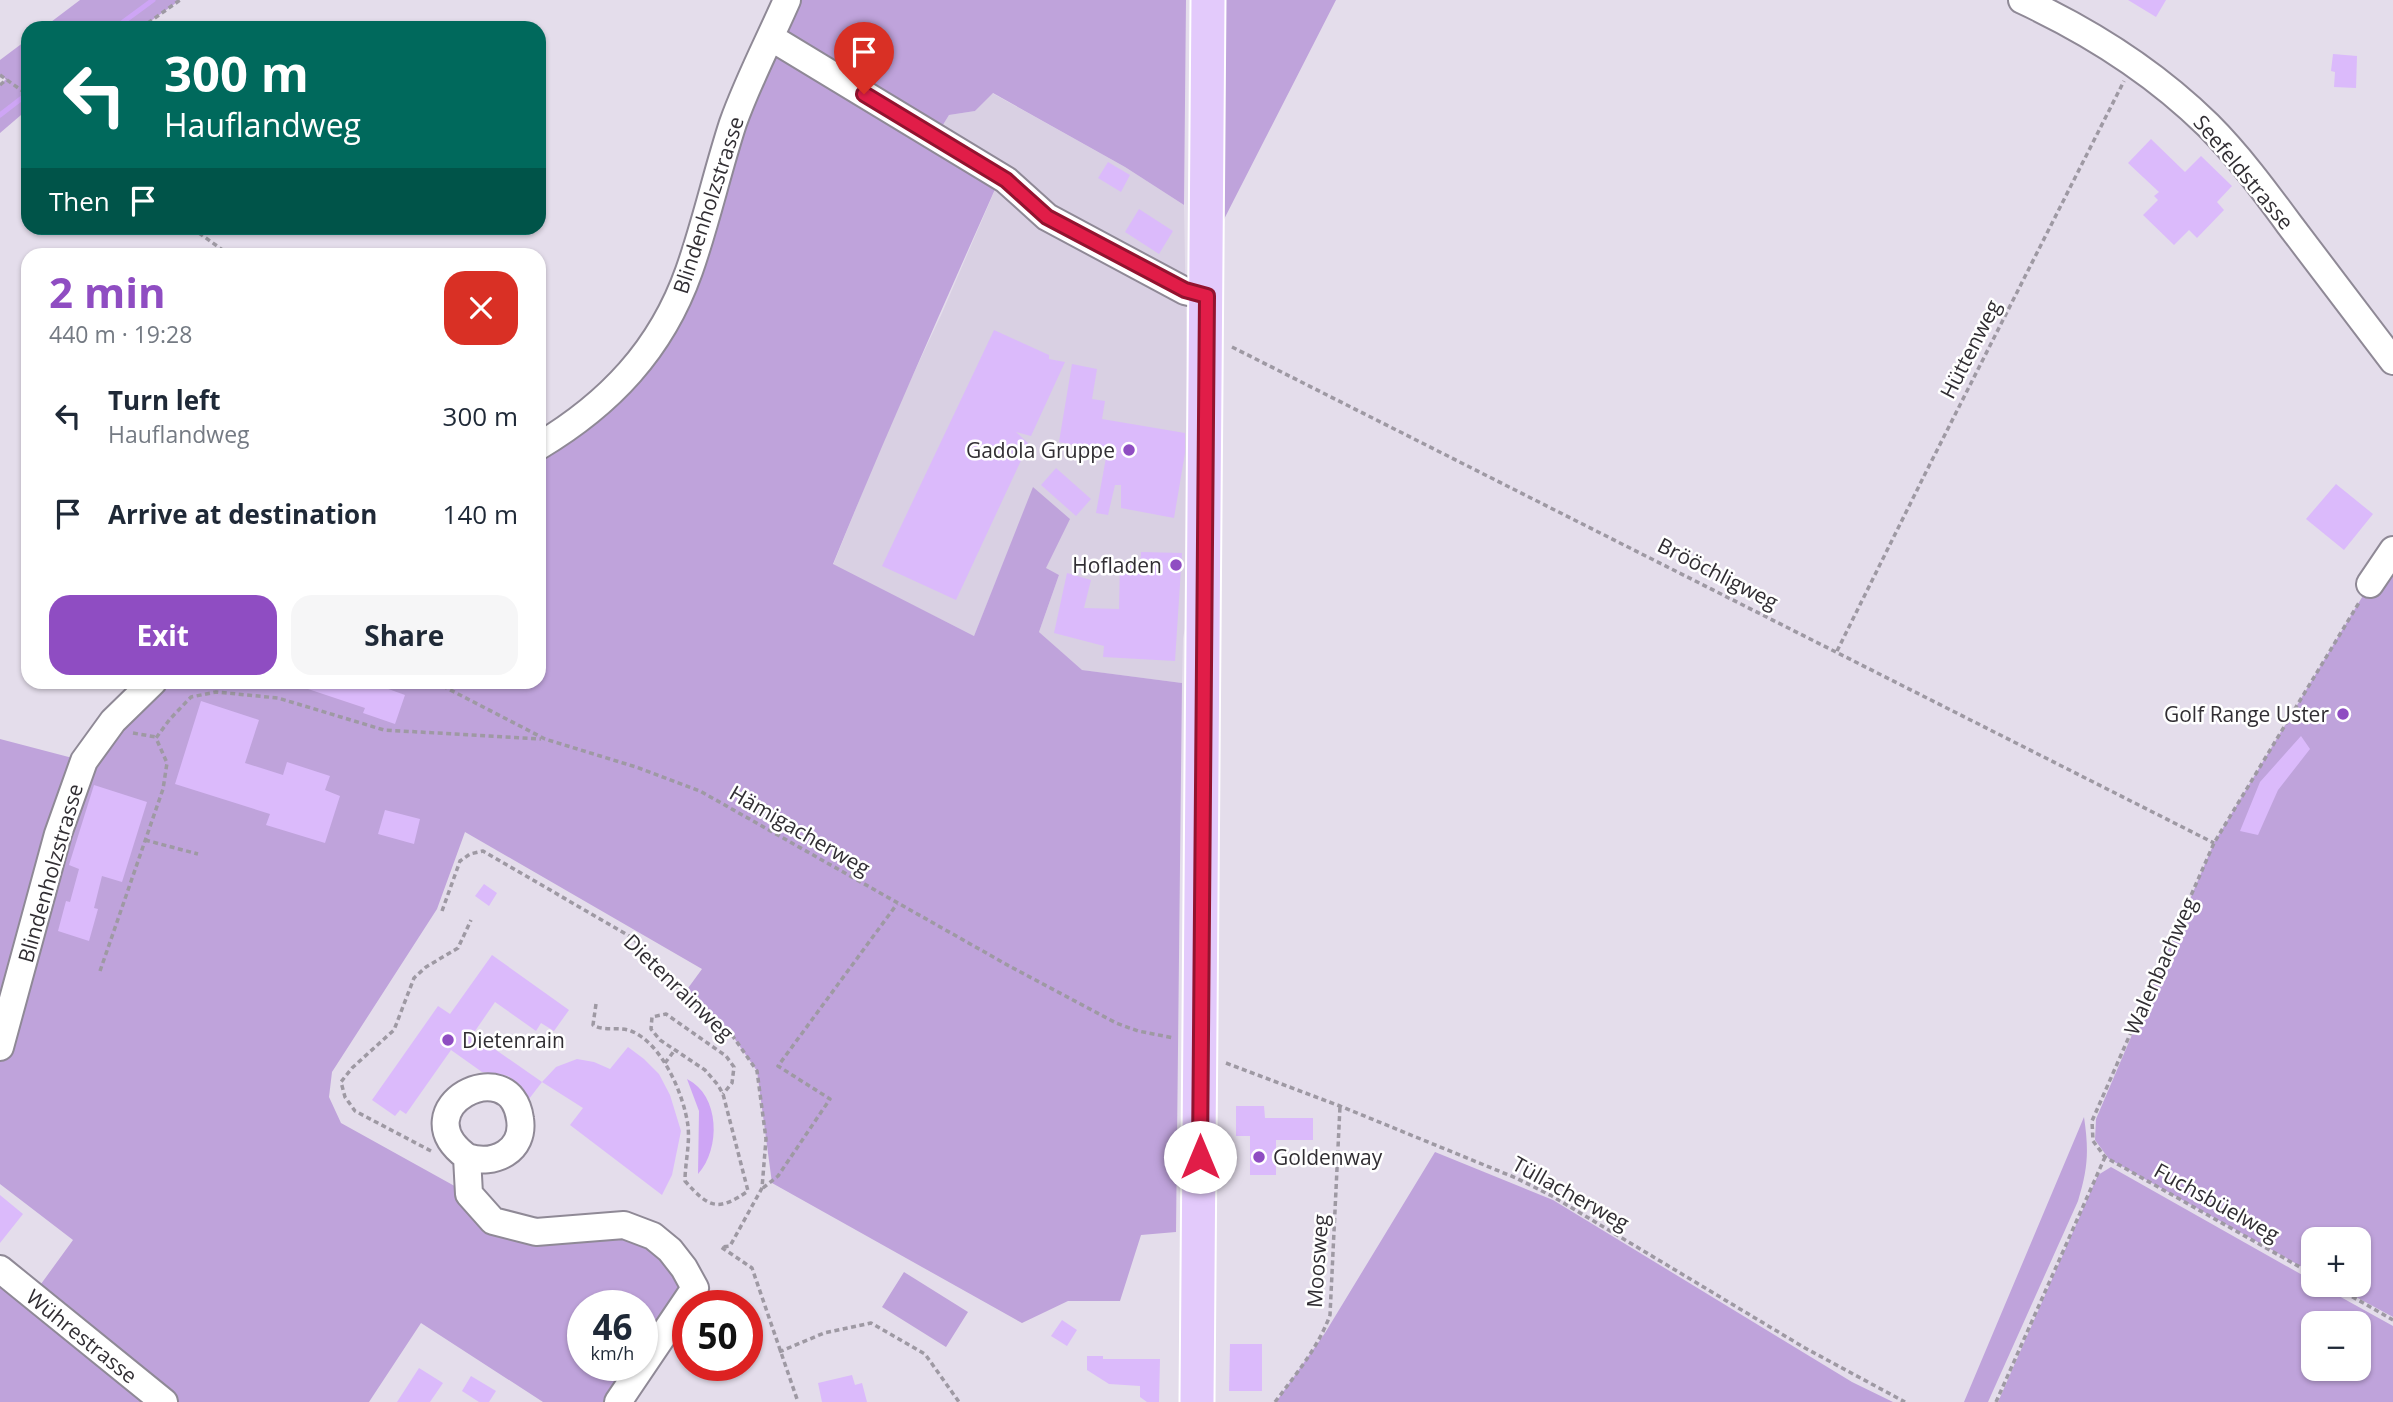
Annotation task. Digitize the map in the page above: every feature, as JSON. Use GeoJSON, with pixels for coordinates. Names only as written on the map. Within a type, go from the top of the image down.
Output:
{"type":"FeatureCollection","features":[{"type":"Feature","properties":{"kind":"main road"},"geometry":{"type":"LineString","coordinates":[[1197,1402],[1208,0]]}},
{"type":"Feature","properties":{"kind":"street","name":"Blindenholzstrasse"},"geometry":{"type":"LineString","coordinates":[[546,442],[604,401],[633,370],[656,339],[676,304],[689,271],[734,121],[787,0]]}},
{"type":"Feature","properties":{"kind":"street","name":"Seefeldstrasse"},"geometry":{"type":"LineString","coordinates":[[2022,0],[2101,41],[2134,62],[2209,126],[2254,178],[2393,361]]}},
{"type":"Feature","properties":{"kind":"street"},"geometry":{"type":"LineString","coordinates":[[770,37],[1006,180],[1047,217],[1185,290],[1207,296]]}},
{"type":"Feature","properties":{"kind":"street"},"geometry":{"type":"LineString","coordinates":[[2371,584],[2393,550]]}},
{"type":"Feature","properties":{"kind":"street","name":"Blindenholzstrasse"},"geometry":{"type":"LineString","coordinates":[[0,1048],[58,834],[84,761],[113,721],[146,689]]}},
{"type":"Feature","properties":{"kind":"street"},"geometry":{"type":"LineString","coordinates":[[467,1157],[469,1195],[493,1221],[536,1232],[624,1225],[653,1236],[670,1250],[684,1268],[695,1288],[618,1402]]}},
{"type":"Feature","properties":{"kind":"street","name":"Wührestrasse"},"geometry":{"type":"LineString","coordinates":[[0,1269],[164,1402]]}},
{"type":"Feature","properties":{"kind":"path"},"geometry":{"type":"LineString","coordinates":[[151,21],[180,0]]}},
{"type":"Feature","properties":{"kind":"path","name":"Hüttenweg"},"geometry":{"type":"LineString","coordinates":[[1837,651],[2134,62]]}},
{"type":"Feature","properties":{"kind":"path"},"geometry":{"type":"LineString","coordinates":[[0,75],[21,89]]}},
{"type":"Feature","properties":{"kind":"path"},"geometry":{"type":"LineString","coordinates":[[0,85],[7,79]]}},
{"type":"Feature","properties":{"kind":"path"},"geometry":{"type":"LineString","coordinates":[[202,235],[220,248]]}},
{"type":"Feature","properties":{"kind":"path","name":"Brööchligweg"},"geometry":{"type":"LineString","coordinates":[[1206,334],[2214,843]]}},
{"type":"Feature","properties":{"kind":"path","name":"Walenbachweg"},"geometry":{"type":"LineString","coordinates":[[2105,1157],[2093,1141],[2092,1121],[2214,843],[2371,584]]}},
{"type":"Feature","properties":{"kind":"path","name":"Hämigacherweg"},"geometry":{"type":"LineString","coordinates":[[449,689],[545,739],[636,767],[700,791],[897,904],[1092,1011],[1138,1031],[1201,1049]]}},
{"type":"Feature","properties":{"kind":"path"},"geometry":{"type":"LineString","coordinates":[[100,971],[163,789],[167,763],[156,737],[191,697],[216,692],[278,698],[384,730],[545,739]]}},
{"type":"Feature","properties":{"kind":"path"},"geometry":{"type":"LineString","coordinates":[[145,840],[198,854]]}},
{"type":"Feature","properties":{"kind":"path","name":"Dietenrainweg"},"geometry":{"type":"LineString","coordinates":[[442,911],[460,861],[470,853],[482,851],[631,937],[653,957],[682,995],[732,1035],[757,1071],[766,1139],[762,1188],[730,1246],[720,1247],[751,1268],[798,1402]]}},
{"type":"Feature","properties":{"kind":"path"},"geometry":{"type":"LineString","coordinates":[[762,1188],[778,1176],[831,1099],[778,1066],[897,904]]}},
{"type":"Feature","properties":{"kind":"path"},"geometry":{"type":"LineString","coordinates":[[434,1152],[355,1111],[345,1097],[341,1082],[352,1068],[394,1030],[414,978],[426,967],[458,948],[471,920]]}},
{"type":"Feature","properties":{"kind":"path"},"geometry":{"type":"LineString","coordinates":[[596,1004],[593,1025],[600,1029],[630,1030],[653,1048],[669,1068],[688,1125],[685,1181],[699,1197],[718,1205],[730,1203],[748,1191],[723,1094],[705,1070],[660,1040],[651,1030],[652,1017],[666,1014],[726,1056],[734,1067],[732,1083],[723,1094]]}},
{"type":"Feature","properties":{"kind":"path","name":"Tüllacherweg"},"geometry":{"type":"LineString","coordinates":[[1201,1049],[1213,1058],[1340,1106],[1516,1178],[1552,1196],[1805,1348],[1905,1402]]}},
{"type":"Feature","properties":{"kind":"path"},"geometry":{"type":"LineString","coordinates":[[665,1063],[674,1051]]}},
{"type":"Feature","properties":{"kind":"path","name":"Moosweg"},"geometry":{"type":"LineString","coordinates":[[1275,1402],[1313,1351],[1330,1315],[1340,1106]]}},
{"type":"Feature","properties":{"kind":"path"},"geometry":{"type":"LineString","coordinates":[[1996,1402],[2105,1157]]}},
{"type":"Feature","properties":{"kind":"path","name":"Fuchsbüelweg"},"geometry":{"type":"LineString","coordinates":[[2105,1157],[2301,1268]]}},
{"type":"Feature","properties":{"kind":"path"},"geometry":{"type":"LineString","coordinates":[[2353,1297],[2393,1320]]}},
{"type":"Feature","properties":{"kind":"path"},"geometry":{"type":"LineString","coordinates":[[779,1352],[824,1333],[871,1323],[925,1354],[959,1402]]}},
{"type":"Feature","properties":{"kind":"shaded area"},"geometry":{"type":"Polygon","coordinates":[[[80,0],[180,0],[151,21],[52,21],[80,0]]]}},
{"type":"Feature","properties":{"kind":"shaded area"},"geometry":{"type":"Polygon","coordinates":[[[787,0],[1186,0],[1184,205],[1125,167],[993,93],[975,111],[949,115],[938,133],[1004,169],[833,564],[974,636],[1033,487],[1070,519],[1046,568],[1059,575],[1039,632],[1082,670],[1182,683],[1176,1232],[1141,1235],[1120,1301],[1068,1301],[1022,1323],[772,1183],[757,1071],[732,1035],[683,995],[702,969],[465,832],[437,909],[332,1072],[329,1097],[341,1123],[469,1194],[493,1221],[624,1225],[695,1288],[672,1290],[672,1322],[658,1343],[658,1290],[567,1290],[567,1381],[632,1381],[618,1402],[543,1402],[421,1323],[369,1402],[0,1402],[0,1269],[33,1295],[73,1240],[0,1184],[0,739],[84,761],[148,689],[546,689],[546,440],[656,339],[787,0]]]}},
{"type":"Feature","properties":{"kind":"shaded area"},"geometry":{"type":"Polygon","coordinates":[[[1226,0],[1336,0],[1217,233],[1218,10],[1226,0]]]}},
{"type":"Feature","properties":{"kind":"shaded area"},"geometry":{"type":"Polygon","coordinates":[[[21,44],[21,115],[0,133],[0,85],[6,79],[0,75],[0,60],[21,44]]]}},
{"type":"Feature","properties":{"kind":"shaded area"},"geometry":{"type":"Polygon","coordinates":[[[992,93],[1125,167],[1184,205],[1191,599],[1183,638],[1182,683],[1081,670],[1039,632],[1059,575],[1046,569],[1034,487],[974,636],[833,565],[890,424],[942,313],[1004,169],[938,133],[949,115],[975,111],[992,93]]]}},
{"type":"Feature","properties":{"kind":"shaded area"},"geometry":{"type":"Polygon","coordinates":[[[2393,553],[2393,1317],[2356,1297],[2371,1297],[2371,1227],[2301,1227],[2301,1266],[2109,1159],[2095,1140],[2096,1119],[2214,843],[2370,584],[2393,553]]]}},
{"type":"Feature","properties":{"kind":"shaded area"},"geometry":{"type":"Polygon","coordinates":[[[687,1079],[706,1097],[713,1123],[711,1151],[698,1174],[699,1111],[687,1079]]]}},
{"type":"Feature","properties":{"kind":"shaded area"},"geometry":{"type":"Polygon","coordinates":[[[2084,1117],[2087,1159],[2078,1201],[1988,1402],[1964,1402],[2084,1117]]]}},
{"type":"Feature","properties":{"kind":"shaded area"},"geometry":{"type":"Polygon","coordinates":[[[1435,1152],[1553,1200],[1852,1382],[1893,1402],[1276,1402],[1325,1333],[1435,1152]]]}},
{"type":"Feature","properties":{"kind":"shaded area"},"geometry":{"type":"Polygon","coordinates":[[[2111,1167],[2301,1274],[2301,1297],[2341,1297],[2366,1311],[2301,1311],[2301,1381],[2371,1381],[2371,1314],[2393,1326],[2393,1402],[1998,1402],[2098,1175],[2111,1167]]]}},
{"type":"Feature","properties":{"kind":"shaded area"},"geometry":{"type":"Polygon","coordinates":[[[904,1272],[968,1312],[946,1347],[882,1307],[904,1272]]]}},
{"type":"Feature","properties":{"kind":"building"},"geometry":{"type":"Polygon","coordinates":[[[2128,0],[2166,0],[2156,17],[2128,0]]]}},
{"type":"Feature","properties":{"kind":"building"},"geometry":{"type":"Polygon","coordinates":[[[2333,54],[2357,56],[2356,88],[2334,87],[2335,72],[2331,71],[2333,54]]]}},
{"type":"Feature","properties":{"kind":"building"},"geometry":{"type":"Polygon","coordinates":[[[2151,139],[2185,172],[2201,156],[2232,186],[2217,202],[2224,210],[2197,238],[2189,230],[2174,245],[2143,215],[2158,200],[2154,196],[2159,192],[2128,163],[2151,139]]]}},
{"type":"Feature","properties":{"kind":"building"},"geometry":{"type":"Polygon","coordinates":[[[1108,162],[1130,175],[1121,192],[1098,178],[1108,162]]]}},
{"type":"Feature","properties":{"kind":"building"},"geometry":{"type":"Polygon","coordinates":[[[1139,209],[1173,231],[1159,254],[1125,232],[1139,209]]]}},
{"type":"Feature","properties":{"kind":"building"},"geometry":{"type":"Polygon","coordinates":[[[994,330],[1049,355],[1049,359],[1065,362],[1031,436],[1016,432],[1028,443],[956,600],[882,566],[994,330]]]}},
{"type":"Feature","properties":{"kind":"building"},"geometry":{"type":"Polygon","coordinates":[[[1072,364],[1097,369],[1092,399],[1105,401],[1102,419],[1185,433],[1185,453],[1174,518],[1121,508],[1121,485],[1115,485],[1108,515],[1096,513],[1107,452],[1059,442],[1072,364]]]}},
{"type":"Feature","properties":{"kind":"building"},"geometry":{"type":"Polygon","coordinates":[[[1056,468],[1091,499],[1076,516],[1041,485],[1056,468]]]}},
{"type":"Feature","properties":{"kind":"building"},"geometry":{"type":"Polygon","coordinates":[[[2336,484],[2373,514],[2344,550],[2306,519],[2336,484]]]}},
{"type":"Feature","properties":{"kind":"building"},"geometry":{"type":"Polygon","coordinates":[[[1141,552],[1182,553],[1175,661],[1103,657],[1104,646],[1054,633],[1067,573],[1091,580],[1084,608],[1119,609],[1120,559],[1140,566],[1141,552]]]}},
{"type":"Feature","properties":{"kind":"building"},"geometry":{"type":"Polygon","coordinates":[[[308,689],[388,689],[405,695],[395,724],[363,713],[365,708],[308,689]]]}},
{"type":"Feature","properties":{"kind":"building"},"geometry":{"type":"Polygon","coordinates":[[[201,701],[259,720],[245,763],[283,775],[287,762],[330,776],[325,790],[340,796],[325,843],[266,825],[270,814],[175,784],[201,701]]]}},
{"type":"Feature","properties":{"kind":"building"},"geometry":{"type":"Polygon","coordinates":[[[2301,736],[2310,749],[2278,790],[2258,835],[2240,831],[2260,782],[2301,736]]]}},
{"type":"Feature","properties":{"kind":"building"},"geometry":{"type":"Polygon","coordinates":[[[94,785],[147,802],[122,882],[102,876],[94,908],[98,909],[89,941],[58,931],[79,869],[69,865],[94,785]]]}},
{"type":"Feature","properties":{"kind":"building"},"geometry":{"type":"Polygon","coordinates":[[[385,810],[420,819],[414,844],[378,834],[385,810]]]}},
{"type":"Feature","properties":{"kind":"building"},"geometry":{"type":"Polygon","coordinates":[[[484,884],[497,893],[489,906],[475,896],[484,884]]]}},
{"type":"Feature","properties":{"kind":"building","name":"Dietenrain"},"geometry":{"type":"Polygon","coordinates":[[[492,955],[569,1010],[554,1031],[541,1023],[536,1031],[495,1002],[473,1034],[542,1082],[529,1099],[522,1087],[508,1076],[482,1072],[451,1050],[406,1114],[400,1110],[395,1116],[372,1100],[438,1006],[450,1014],[492,955]]]}},
{"type":"Feature","properties":{"kind":"building"},"geometry":{"type":"Polygon","coordinates":[[[628,1047],[659,1074],[670,1095],[681,1131],[672,1175],[662,1195],[570,1125],[583,1108],[542,1082],[556,1067],[577,1059],[610,1069],[628,1047]]]}},
{"type":"Feature","properties":{"kind":"building"},"geometry":{"type":"Polygon","coordinates":[[[1236,1106],[1264,1106],[1265,1118],[1313,1118],[1313,1140],[1276,1140],[1276,1175],[1250,1175],[1250,1136],[1236,1136],[1236,1106]]]}},
{"type":"Feature","properties":{"kind":"building"},"geometry":{"type":"Polygon","coordinates":[[[0,1195],[23,1214],[0,1243],[0,1195]]]}},
{"type":"Feature","properties":{"kind":"building"},"geometry":{"type":"Polygon","coordinates":[[[1062,1320],[1077,1330],[1067,1346],[1051,1336],[1062,1320]]]}},
{"type":"Feature","properties":{"kind":"building"},"geometry":{"type":"Polygon","coordinates":[[[1230,1344],[1262,1344],[1262,1391],[1229,1391],[1230,1344]]]}},
{"type":"Feature","properties":{"kind":"building"},"geometry":{"type":"Polygon","coordinates":[[[1087,1356],[1103,1356],[1103,1359],[1160,1359],[1159,1402],[1147,1402],[1140,1397],[1140,1386],[1109,1384],[1087,1370],[1087,1356]]]}},
{"type":"Feature","properties":{"kind":"building"},"geometry":{"type":"Polygon","coordinates":[[[419,1368],[443,1383],[430,1402],[397,1402],[419,1368]]]}},
{"type":"Feature","properties":{"kind":"building"},"geometry":{"type":"Polygon","coordinates":[[[852,1375],[855,1385],[862,1383],[867,1402],[822,1402],[818,1383],[852,1375]]]}},
{"type":"Feature","properties":{"kind":"building"},"geometry":{"type":"Polygon","coordinates":[[[471,1376],[496,1391],[489,1402],[479,1402],[462,1391],[471,1376]]]}},
{"type":"Feature","properties":{"kind":"waterway"},"geometry":{"type":"LineString","coordinates":[[124,21],[153,0]]}},
{"type":"Feature","properties":{"kind":"waterway"},"geometry":{"type":"LineString","coordinates":[[0,115],[21,99]]}},
{"type":"Feature","properties":{"kind":"place","name":"Gadola Gruppe"},"geometry":{"type":"Point","coordinates":[1129,450]}},
{"type":"Feature","properties":{"kind":"place","name":"Hofladen"},"geometry":{"type":"Point","coordinates":[1176,565]}},
{"type":"Feature","properties":{"kind":"place","name":"Golf Range Uster"},"geometry":{"type":"Point","coordinates":[2343,714]}},
{"type":"Feature","properties":{"kind":"place","name":"Dietenrain"},"geometry":{"type":"Point","coordinates":[448,1040]}},
{"type":"Feature","properties":{"kind":"place","name":"Goldenway"},"geometry":{"type":"Point","coordinates":[1259,1157]}},
{"type":"Feature","properties":{"kind":"route"},"geometry":{"type":"LineString","coordinates":[[864,94],[1006,180],[1047,217],[1185,290],[1207,296],[1200,1157]]}}]}
